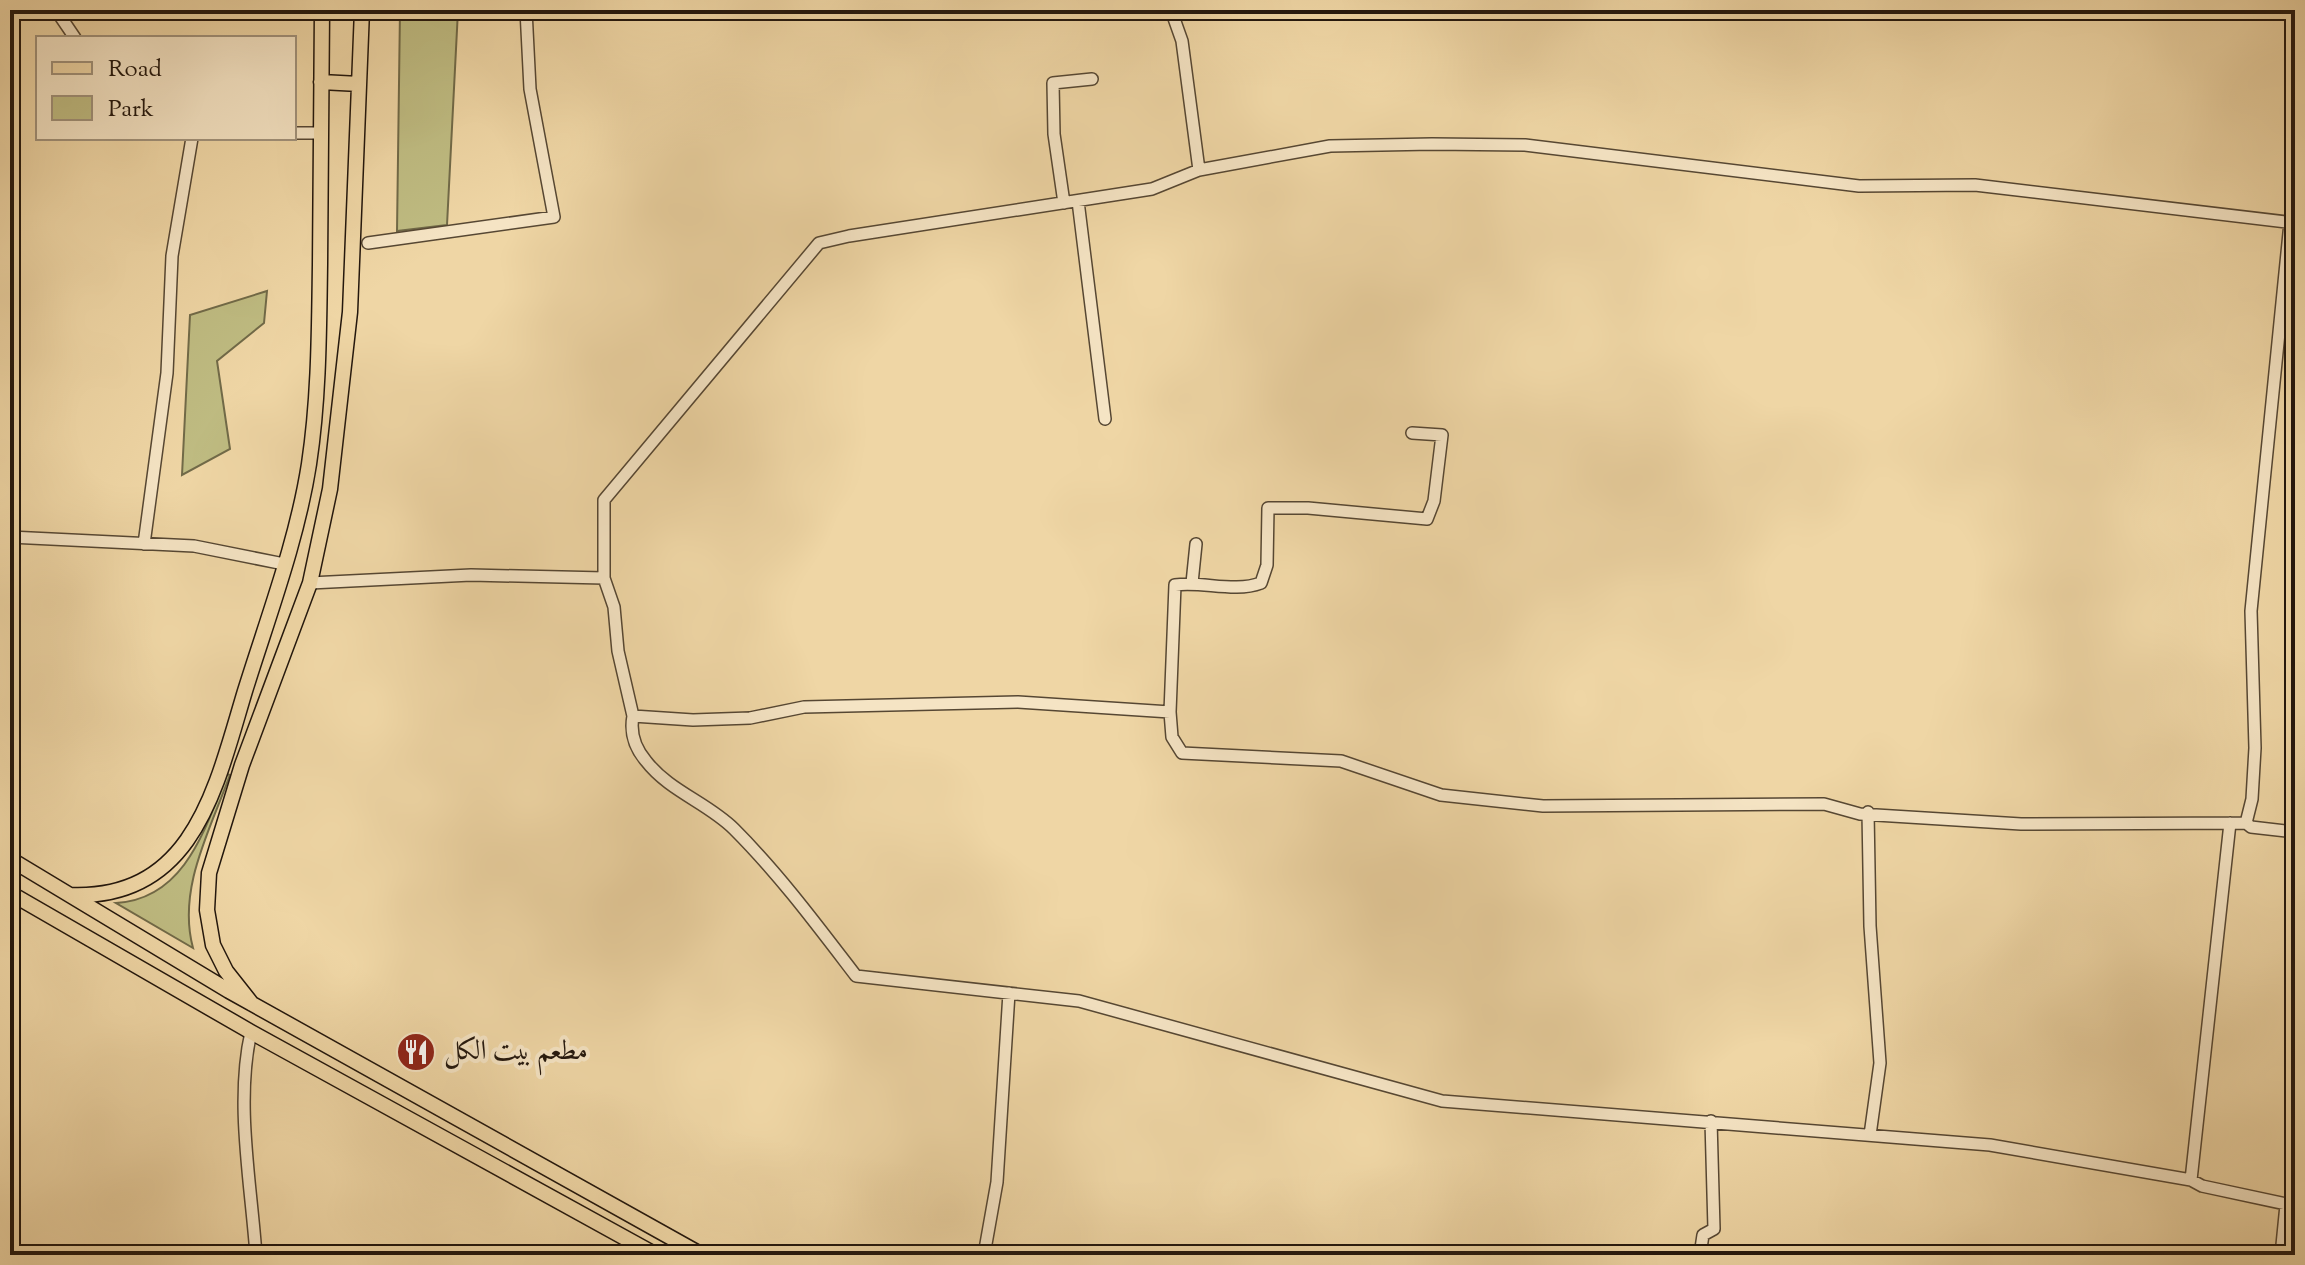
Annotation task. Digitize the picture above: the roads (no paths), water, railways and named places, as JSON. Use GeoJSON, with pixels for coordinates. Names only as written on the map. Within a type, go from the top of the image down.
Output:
{"type":"FeatureCollection","features":[{"type":"Feature","properties":{"kind":"main road"},"geometry":{"type":"LineString","coordinates":[[70,895],[94,896],[128,889],[167,865],[207,806],[284,564],[309,465],[319,363],[322,10]]}},
{"type":"Feature","properties":{"kind":"main road"},"geometry":{"type":"LineString","coordinates":[[252,1004],[226,971],[213,945],[207,910],[209,873],[242,765],[310,583],[332,475],[349,325],[362,10]]}},
{"type":"Feature","properties":{"kind":"main road"},"geometry":{"type":"LineString","coordinates":[[321,82],[359,84]]}},
{"type":"Feature","properties":{"kind":"main road"},"geometry":{"type":"LineString","coordinates":[[223,762],[242,765]]}},
{"type":"Feature","properties":{"kind":"main road"},"geometry":{"type":"LineString","coordinates":[[10,859],[252,1004],[702,1255]]}},
{"type":"Feature","properties":{"kind":"main road"},"geometry":{"type":"LineString","coordinates":[[10,893],[251,1032],[656,1255]]}},
{"type":"Feature","properties":{"kind":"main road"},"geometry":{"type":"LineString","coordinates":[[469,1153],[482,1135]]}},
{"type":"Feature","properties":{"kind":"street"},"geometry":{"type":"LineString","coordinates":[[56,10],[74,36]]}},
{"type":"Feature","properties":{"kind":"street"},"geometry":{"type":"LineString","coordinates":[[368,243],[554,217],[530,89],[526,10]]}},
{"type":"Feature","properties":{"kind":"street"},"geometry":{"type":"LineString","coordinates":[[1171,10],[1182,41],[1199,170]]}},
{"type":"Feature","properties":{"kind":"street"},"geometry":{"type":"LineString","coordinates":[[1064,203],[1054,134],[1053,83],[1092,79]]}},
{"type":"Feature","properties":{"kind":"street"},"geometry":{"type":"LineString","coordinates":[[296,133],[321,133]]}},
{"type":"Feature","properties":{"kind":"street"},"geometry":{"type":"LineString","coordinates":[[144,544],[167,373],[172,256],[192,140]]}},
{"type":"Feature","properties":{"kind":"street"},"geometry":{"type":"LineString","coordinates":[[2246,823],[2252,799],[2255,748],[2251,611],[2293,223],[1975,185],[1859,186],[1525,145],[1330,146],[1199,170],[1152,189],[819,243],[604,500],[604,578],[614,607],[618,651],[633,716],[630,731],[645,761],[674,787],[731,826],[797,897],[856,976],[1079,1001],[1442,1101],[2005,1147],[2191,1180],[2202,1186],[2290,1205],[2281,1255]]}},
{"type":"Feature","properties":{"kind":"street"},"geometry":{"type":"LineString","coordinates":[[1078,201],[1105,419]]}},
{"type":"Feature","properties":{"kind":"street"},"geometry":{"type":"LineString","coordinates":[[1412,433],[1442,435],[1434,501],[1427,519],[1308,508],[1268,508],[1267,565],[1261,583],[1247,588],[1192,583],[1175,585],[1170,712],[1172,737],[1182,753],[1341,761],[1441,795],[1543,806],[1824,804],[1860,814],[1868,812],[2021,824],[2246,823],[2251,827],[2295,832]]}},
{"type":"Feature","properties":{"kind":"street"},"geometry":{"type":"LineString","coordinates":[[10,537],[194,546],[284,564]]}},
{"type":"Feature","properties":{"kind":"street"},"geometry":{"type":"LineString","coordinates":[[1192,583],[1196,544]]}},
{"type":"Feature","properties":{"kind":"street"},"geometry":{"type":"LineString","coordinates":[[310,583],[471,575],[604,578]]}},
{"type":"Feature","properties":{"kind":"street"},"geometry":{"type":"LineString","coordinates":[[633,716],[693,720],[750,718],[804,707],[1018,702],[1170,712]]}},
{"type":"Feature","properties":{"kind":"street"},"geometry":{"type":"LineString","coordinates":[[1868,812],[1870,926],[1880,1063],[1870,1135]]}},
{"type":"Feature","properties":{"kind":"street"},"geometry":{"type":"LineString","coordinates":[[2191,1180],[2230,823]]}},
{"type":"Feature","properties":{"kind":"street"},"geometry":{"type":"LineString","coordinates":[[984,1255],[997,1182],[1009,993]]}},
{"type":"Feature","properties":{"kind":"street"},"geometry":{"type":"LineString","coordinates":[[251,1032],[244,1061],[256,1255]]}},
{"type":"Feature","properties":{"kind":"street"},"geometry":{"type":"LineString","coordinates":[[1700,1255],[1703,1235],[1714,1229],[1711,1121]]}},
{"type":"Feature","properties":{"kind":"place","name":"مطعم بيت الكل"},"geometry":{"type":"Point","coordinates":[416,1052]}}]}
